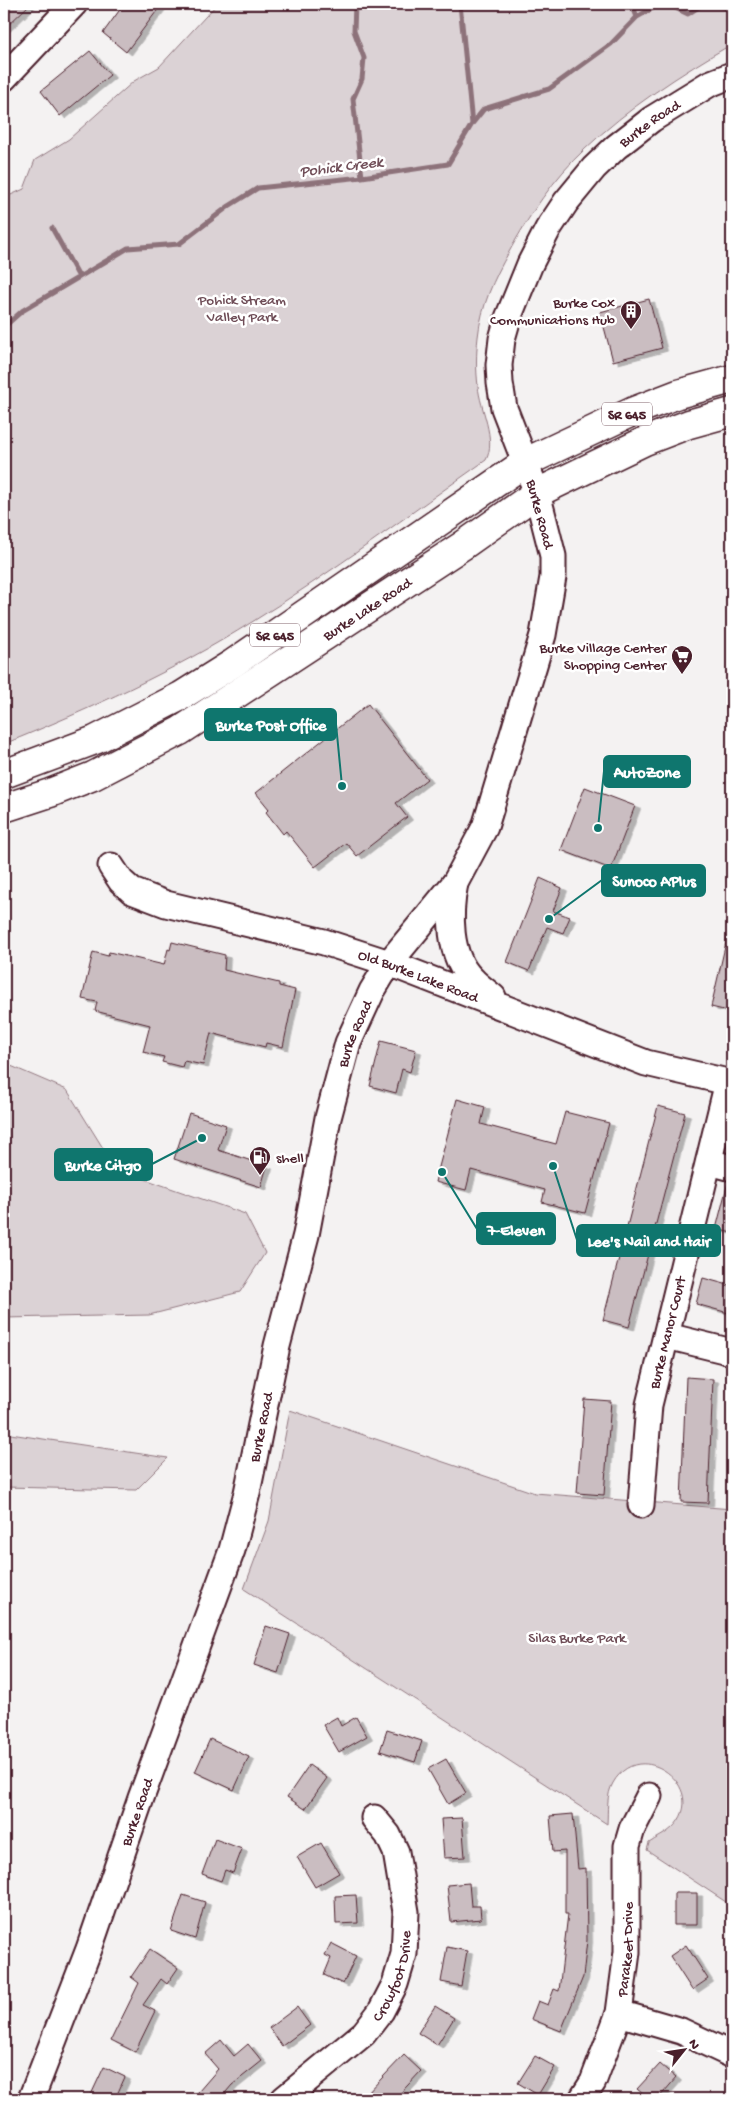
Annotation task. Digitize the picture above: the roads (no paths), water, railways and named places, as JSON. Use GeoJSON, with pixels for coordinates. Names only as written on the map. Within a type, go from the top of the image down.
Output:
{"type":"FeatureCollection","features":[{"type":"Feature","properties":{"kind":"main road","name":"Burke Lake Road"},"geometry":{"type":"LineString","coordinates":[[4,774],[95,740],[181,696],[232,664],[526,462],[634,411],[678,394],[732,379]]}},
{"type":"Feature","properties":{"kind":"main road","name":"Burke Lake Road"},"geometry":{"type":"LineString","coordinates":[[4,808],[93,776],[180,731],[462,546],[537,493],[645,441],[689,424],[732,412]]}},
{"type":"Feature","properties":{"kind":"street"},"geometry":{"type":"LineString","coordinates":[[4,78],[74,4]]}},
{"type":"Feature","properties":{"kind":"street","name":"Burke Road"},"geometry":{"type":"LineString","coordinates":[[31,2099],[89,1948],[141,1798],[232,1550],[247,1493],[276,1346],[306,1235],[328,1118],[348,1043],[372,991],[389,963],[455,883],[485,827],[543,635],[553,578],[553,556],[549,534],[537,493],[504,408],[499,365],[502,340],[508,318],[530,264],[548,228],[588,175],[616,147],[660,114],[709,84],[732,75]]}},
{"type":"Feature","properties":{"kind":"street","name":"Old Burke Lake Road"},"geometry":{"type":"LineString","coordinates":[[111,866],[121,882],[132,891],[166,904],[299,936],[389,963],[646,1063],[730,1082]]}},
{"type":"Feature","properties":{"kind":"street"},"geometry":{"type":"LineString","coordinates":[[455,883],[451,903],[452,928],[459,957],[471,978],[509,1009]]}},
{"type":"Feature","properties":{"kind":"street","name":"Burke Manor Court"},"geometry":{"type":"LineString","coordinates":[[642,1505],[649,1405],[667,1336],[721,1165],[730,1082]]}},
{"type":"Feature","properties":{"kind":"street"},"geometry":{"type":"LineString","coordinates":[[667,1336],[732,1352]]}},
{"type":"Feature","properties":{"kind":"street","name":"Parakeet Drive"},"geometry":{"type":"LineString","coordinates":[[582,2099],[593,2082],[618,2013],[627,1952],[627,1846],[632,1829],[649,1796]]}},
{"type":"Feature","properties":{"kind":"street","name":"Crowfoot Drive"},"geometry":{"type":"LineString","coordinates":[[284,2099],[364,2033],[381,2011],[395,1984],[404,1954],[406,1912],[396,1852],[388,1835],[374,1818]]}},
{"type":"Feature","properties":{"kind":"street"},"geometry":{"type":"LineString","coordinates":[[618,2013],[681,2031],[732,2055]]}},
{"type":"Feature","properties":{"kind":"waterway"},"geometry":{"type":"LineString","coordinates":[[355,4],[354,31],[364,58],[362,79],[353,99],[362,177]]}},
{"type":"Feature","properties":{"kind":"waterway"},"geometry":{"type":"LineString","coordinates":[[460,4],[472,124]]}},
{"type":"Feature","properties":{"kind":"waterway"},"geometry":{"type":"LineString","coordinates":[[632,4],[637,17]]}},
{"type":"Feature","properties":{"kind":"waterway","name":"Pohick Creek"},"geometry":{"type":"LineString","coordinates":[[4,327],[22,311],[128,248],[179,244],[229,206],[258,188],[362,177],[448,164],[472,124],[484,109],[549,89],[611,44],[637,17],[660,4]]}},
{"type":"Feature","properties":{"kind":"waterway"},"geometry":{"type":"LineString","coordinates":[[667,4],[688,14],[703,4]]}},
{"type":"Feature","properties":{"kind":"waterway"},"geometry":{"type":"LineString","coordinates":[[716,4],[732,9]]}},
{"type":"Feature","properties":{"kind":"waterway"},"geometry":{"type":"LineString","coordinates":[[52,228],[79,277]]}},
{"type":"Feature","properties":{"kind":"place","name":"Burke Cox Communications Hub"},"geometry":{"type":"Point","coordinates":[631,330]}},
{"type":"Feature","properties":{"kind":"place","name":"Burke Village Center Shopping Center"},"geometry":{"type":"Point","coordinates":[682,675]}},
{"type":"Feature","properties":{"kind":"place","name":"Burke Post Office"},"geometry":{"type":"Point","coordinates":[342,786]}},
{"type":"Feature","properties":{"kind":"place","name":"AutoZone"},"geometry":{"type":"Point","coordinates":[598,828]}},
{"type":"Feature","properties":{"kind":"place","name":"Sunoco APlus"},"geometry":{"type":"Point","coordinates":[549,919]}},
{"type":"Feature","properties":{"kind":"place","name":"Burke Citgo"},"geometry":{"type":"Point","coordinates":[202,1138]}},
{"type":"Feature","properties":{"kind":"place","name":"Lee's Nail and Hair"},"geometry":{"type":"Point","coordinates":[553,1166]}},
{"type":"Feature","properties":{"kind":"place","name":"7-Eleven"},"geometry":{"type":"Point","coordinates":[442,1172]}},
{"type":"Feature","properties":{"kind":"place","name":"shell"},"geometry":{"type":"Point","coordinates":[260,1176]}},
{"type":"Feature","properties":{"kind":"park label","name":"Pohick Stream Valley Park"},"geometry":{"type":"Point","coordinates":[242,308]}},
{"type":"Feature","properties":{"kind":"park label","name":"Silas Burke Park"},"geometry":{"type":"Point","coordinates":[577,1637]}}]}
